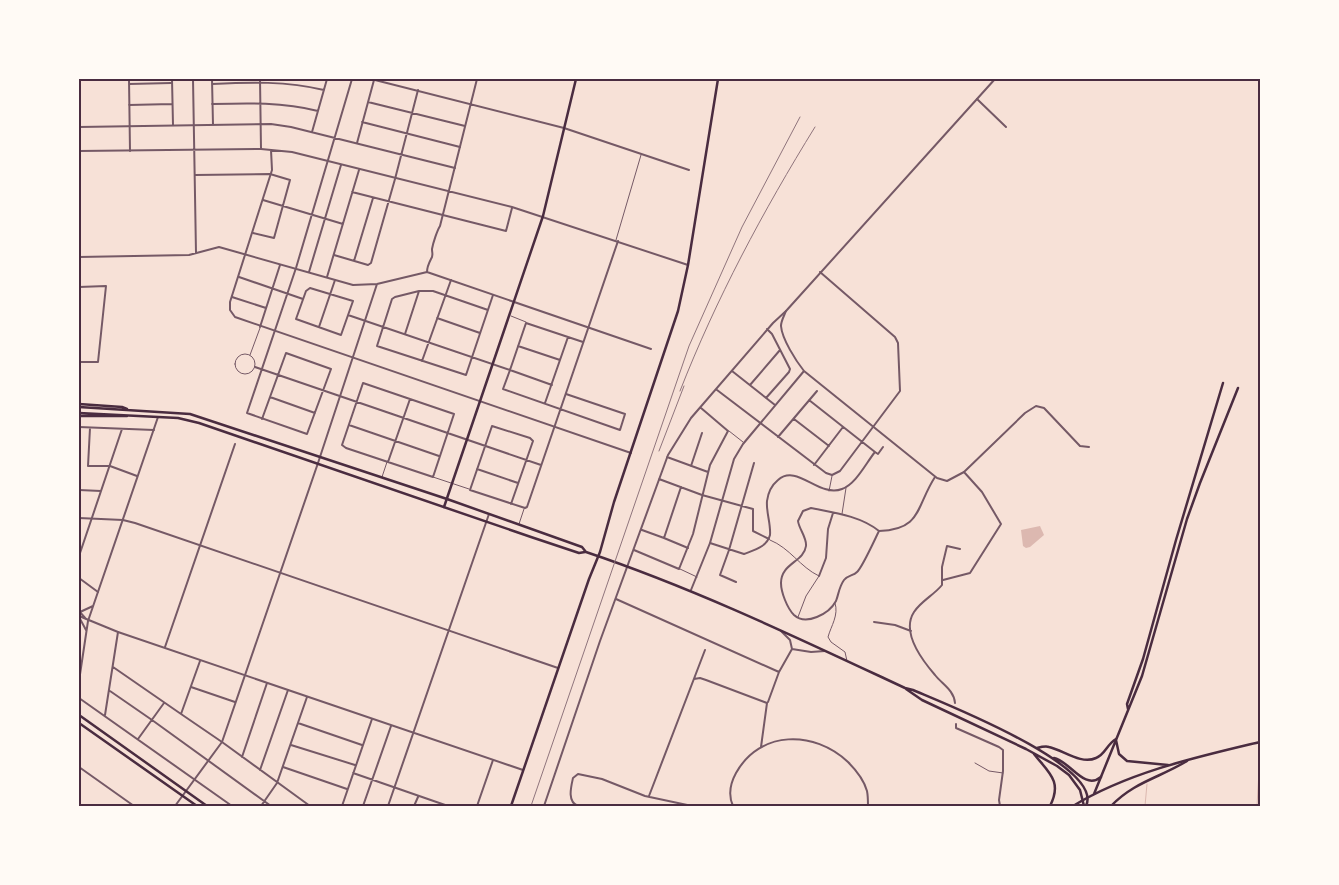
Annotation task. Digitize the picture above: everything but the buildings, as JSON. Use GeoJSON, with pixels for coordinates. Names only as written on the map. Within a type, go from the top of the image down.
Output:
{"type":"FeatureCollection","features":[{"type":"Feature","properties":{"kind":"main road"},"geometry":{"type":"LineString","coordinates":[[444,506],[543,216],[576,79]]}},
{"type":"Feature","properties":{"kind":"main road"},"geometry":{"type":"LineString","coordinates":[[511,806],[600,552],[678,310],[688,265],[718,79]]}},
{"type":"Feature","properties":{"kind":"main road"},"geometry":{"type":"LineString","coordinates":[[1128,709],[1127,704],[1143,659],[1223,383]]}},
{"type":"Feature","properties":{"kind":"main road"},"geometry":{"type":"LineString","coordinates":[[1094,794],[1142,676],[1187,519],[1238,388]]}},
{"type":"Feature","properties":{"kind":"main road"},"geometry":{"type":"LineString","coordinates":[[79,406],[122,407],[131,410],[190,414],[446,498],[582,547],[586,552]]}},
{"type":"Feature","properties":{"kind":"main road"},"geometry":{"type":"LineString","coordinates":[[79,414],[178,418],[199,423],[578,553],[586,552],[641,570],[691,590],[905,688],[968,714],[1053,757],[1075,774],[1085,787],[1088,797],[1085,806]]}},
{"type":"Feature","properties":{"kind":"main road"},"geometry":{"type":"LineString","coordinates":[[905,688],[922,700],[1034,752],[1058,766],[1080,790],[1085,806]]}},
{"type":"Feature","properties":{"kind":"main road"},"geometry":{"type":"LineString","coordinates":[[79,715],[207,806]]}},
{"type":"Feature","properties":{"kind":"main road"},"geometry":{"type":"LineString","coordinates":[[79,723],[197,806]]}},
{"type":"Feature","properties":{"kind":"main road"},"geometry":{"type":"LineString","coordinates":[[1036,748],[1048,746],[1082,759],[1093,759],[1100,756],[1110,742],[1116,739]]}},
{"type":"Feature","properties":{"kind":"main road"},"geometry":{"type":"LineString","coordinates":[[1116,739],[1119,754],[1127,762],[1170,765]]}},
{"type":"Feature","properties":{"kind":"main road"},"geometry":{"type":"LineString","coordinates":[[1073,806],[1094,794],[1170,765],[1260,742]]}},
{"type":"Feature","properties":{"kind":"main road"},"geometry":{"type":"LineString","coordinates":[[1034,752],[1054,779],[1055,794],[1050,806]]}},
{"type":"Feature","properties":{"kind":"main road"},"geometry":{"type":"LineString","coordinates":[[1053,757],[1060,759],[1086,780],[1093,781],[1101,777]]}},
{"type":"Feature","properties":{"kind":"main road"},"geometry":{"type":"LineString","coordinates":[[1111,806],[1121,795],[1138,784],[1187,761]]}},
{"type":"Feature","properties":{"kind":"street"},"geometry":{"type":"LineString","coordinates":[[129,79],[130,151]]}},
{"type":"Feature","properties":{"kind":"street"},"geometry":{"type":"LineString","coordinates":[[172,79],[173,125]]}},
{"type":"Feature","properties":{"kind":"street"},"geometry":{"type":"LineString","coordinates":[[193,79],[196,253]]}},
{"type":"Feature","properties":{"kind":"street"},"geometry":{"type":"LineString","coordinates":[[212,79],[213,125]]}},
{"type":"Feature","properties":{"kind":"street"},"geometry":{"type":"LineString","coordinates":[[312,132],[327,79]]}},
{"type":"Feature","properties":{"kind":"street"},"geometry":{"type":"LineString","coordinates":[[262,419],[286,353],[331,368],[307,434],[262,419],[247,413],[288,294],[352,79]]}},
{"type":"Feature","properties":{"kind":"street"},"geometry":{"type":"LineString","coordinates":[[356,143],[373,79],[564,128],[689,170]]}},
{"type":"Feature","properties":{"kind":"street"},"geometry":{"type":"LineString","coordinates":[[427,272],[428,263],[433,255],[432,247],[443,215],[477,79]]}},
{"type":"Feature","properties":{"kind":"street"},"geometry":{"type":"LineString","coordinates":[[995,79],[786,311],[782,322],[782,331],[796,360],[804,371],[935,477],[947,481],[964,472],[1025,413],[1036,406],[1044,408],[1080,446],[1089,447]]}},
{"type":"Feature","properties":{"kind":"street"},"geometry":{"type":"LineString","coordinates":[[212,84],[260,80],[324,90]]}},
{"type":"Feature","properties":{"kind":"street"},"geometry":{"type":"LineString","coordinates":[[260,80],[262,150]]}},
{"type":"Feature","properties":{"kind":"street"},"geometry":{"type":"LineString","coordinates":[[129,84],[172,83]]}},
{"type":"Feature","properties":{"kind":"street"},"geometry":{"type":"LineString","coordinates":[[334,254],[368,265],[371,263],[396,179],[418,90]]}},
{"type":"Feature","properties":{"kind":"street"},"geometry":{"type":"LineString","coordinates":[[977,99],[1006,127]]}},
{"type":"Feature","properties":{"kind":"street"},"geometry":{"type":"LineString","coordinates":[[368,102],[465,126]]}},
{"type":"Feature","properties":{"kind":"street"},"geometry":{"type":"LineString","coordinates":[[129,105],[173,104]]}},
{"type":"Feature","properties":{"kind":"street"},"geometry":{"type":"LineString","coordinates":[[212,104],[284,104],[318,111]]}},
{"type":"Feature","properties":{"kind":"street"},"geometry":{"type":"LineString","coordinates":[[362,122],[460,147]]}},
{"type":"Feature","properties":{"kind":"street"},"geometry":{"type":"LineString","coordinates":[[79,126],[261,124],[291,127],[455,168]]}},
{"type":"Feature","properties":{"kind":"street"},"geometry":{"type":"LineString","coordinates":[[79,152],[271,150],[292,152],[512,207],[688,265]]}},
{"type":"Feature","properties":{"kind":"street"},"geometry":{"type":"LineString","coordinates":[[271,150],[270,174],[232,297],[230,310],[235,317],[631,453]]}},
{"type":"Feature","properties":{"kind":"street"},"geometry":{"type":"LineString","coordinates":[[519,525],[555,426],[617,241],[641,153]]}},
{"type":"Feature","properties":{"kind":"street"},"geometry":{"type":"LineString","coordinates":[[308,272],[341,165]]}},
{"type":"Feature","properties":{"kind":"street"},"geometry":{"type":"LineString","coordinates":[[327,277],[359,170]]}},
{"type":"Feature","properties":{"kind":"street"},"geometry":{"type":"LineString","coordinates":[[195,175],[270,174],[291,180],[274,238],[253,233]]}},
{"type":"Feature","properties":{"kind":"street"},"geometry":{"type":"LineString","coordinates":[[352,192],[506,231],[512,207]]}},
{"type":"Feature","properties":{"kind":"street"},"geometry":{"type":"LineString","coordinates":[[354,261],[373,198]]}},
{"type":"Feature","properties":{"kind":"street"},"geometry":{"type":"LineString","coordinates":[[263,200],[343,224]]}},
{"type":"Feature","properties":{"kind":"street"},"geometry":{"type":"LineString","coordinates":[[79,256],[189,255],[219,247],[247,253],[356,285],[378,284],[427,272],[650,349]]}},
{"type":"Feature","properties":{"kind":"street"},"geometry":{"type":"LineString","coordinates":[[250,356],[281,264]]}},
{"type":"Feature","properties":{"kind":"street"},"geometry":{"type":"LineString","coordinates":[[820,272],[897,340],[900,391],[840,472],[832,476]]}},
{"type":"Feature","properties":{"kind":"street"},"geometry":{"type":"LineString","coordinates":[[239,277],[303,299]]}},
{"type":"Feature","properties":{"kind":"street"},"geometry":{"type":"LineString","coordinates":[[319,327],[335,280]]}},
{"type":"Feature","properties":{"kind":"street"},"geometry":{"type":"LineString","coordinates":[[422,361],[451,280]]}},
{"type":"Feature","properties":{"kind":"street"},"geometry":{"type":"LineString","coordinates":[[175,806],[222,742],[378,284]]}},
{"type":"Feature","properties":{"kind":"street"},"geometry":{"type":"LineString","coordinates":[[79,287],[106,286],[98,362],[79,362]]}},
{"type":"Feature","properties":{"kind":"street"},"geometry":{"type":"LineString","coordinates":[[310,288],[331,294],[353,301],[341,335],[296,319],[306,291],[310,288]]}},
{"type":"Feature","properties":{"kind":"street"},"geometry":{"type":"LineString","coordinates":[[488,310],[433,291],[419,291],[394,298],[377,346],[466,375],[494,294]]}},
{"type":"Feature","properties":{"kind":"street"},"geometry":{"type":"LineString","coordinates":[[405,334],[419,291]]}},
{"type":"Feature","properties":{"kind":"street"},"geometry":{"type":"LineString","coordinates":[[232,297],[266,308]]}},
{"type":"Feature","properties":{"kind":"street"},"geometry":{"type":"LineString","coordinates":[[544,806],[667,457],[682,430],[780,314],[786,311]]}},
{"type":"Feature","properties":{"kind":"street"},"geometry":{"type":"LineString","coordinates":[[348,315],[552,385]]}},
{"type":"Feature","properties":{"kind":"street"},"geometry":{"type":"LineString","coordinates":[[509,316],[583,342]]}},
{"type":"Feature","properties":{"kind":"street"},"geometry":{"type":"LineString","coordinates":[[437,318],[480,333]]}},
{"type":"Feature","properties":{"kind":"street"},"geometry":{"type":"LineString","coordinates":[[526,323],[503,389],[620,430],[625,414],[566,394]]}},
{"type":"Feature","properties":{"kind":"street"},"geometry":{"type":"LineString","coordinates":[[766,398],[789,372],[789,365],[768,329]]}},
{"type":"Feature","properties":{"kind":"street"},"geometry":{"type":"LineString","coordinates":[[545,403],[568,337]]}},
{"type":"Feature","properties":{"kind":"street"},"geometry":{"type":"LineString","coordinates":[[518,346],[560,360]]}},
{"type":"Feature","properties":{"kind":"street"},"geometry":{"type":"LineString","coordinates":[[750,385],[780,350]]}},
{"type":"Feature","properties":{"kind":"street"},"geometry":{"type":"LineString","coordinates":[[245,354],[250,356],[254,361],[254,367],[248,374],[241,373],[236,368],[239,356],[245,354]]}},
{"type":"Feature","properties":{"kind":"street"},"geometry":{"type":"LineString","coordinates":[[254,367],[541,465]]}},
{"type":"Feature","properties":{"kind":"street"},"geometry":{"type":"LineString","coordinates":[[732,371],[775,406]]}},
{"type":"Feature","properties":{"kind":"street"},"geometry":{"type":"LineString","coordinates":[[691,590],[710,543],[732,464],[744,442],[804,371]]}},
{"type":"Feature","properties":{"kind":"street"},"geometry":{"type":"LineString","coordinates":[[433,477],[454,414],[363,383],[342,445],[346,448],[511,504],[526,508]]}},
{"type":"Feature","properties":{"kind":"street"},"geometry":{"type":"LineString","coordinates":[[716,390],[814,465],[832,476]]}},
{"type":"Feature","properties":{"kind":"street"},"geometry":{"type":"LineString","coordinates":[[778,438],[817,391]]}},
{"type":"Feature","properties":{"kind":"street"},"geometry":{"type":"LineString","coordinates":[[270,397],[315,413]]}},
{"type":"Feature","properties":{"kind":"street"},"geometry":{"type":"LineString","coordinates":[[382,477],[410,399]]}},
{"type":"Feature","properties":{"kind":"street"},"geometry":{"type":"LineString","coordinates":[[809,400],[878,454],[883,448]]}},
{"type":"Feature","properties":{"kind":"street"},"geometry":{"type":"LineString","coordinates":[[701,408],[744,442]]}},
{"type":"Feature","properties":{"kind":"street"},"geometry":{"type":"LineString","coordinates":[[79,679],[88,621],[158,417]]}},
{"type":"Feature","properties":{"kind":"street"},"geometry":{"type":"LineString","coordinates":[[794,419],[829,446]]}},
{"type":"Feature","properties":{"kind":"street"},"geometry":{"type":"LineString","coordinates":[[350,425],[440,456]]}},
{"type":"Feature","properties":{"kind":"street"},"geometry":{"type":"LineString","coordinates":[[470,490],[492,426],[503,428],[530,438],[533,441],[511,504]]}},
{"type":"Feature","properties":{"kind":"street"},"geometry":{"type":"LineString","coordinates":[[814,465],[843,427]]}},
{"type":"Feature","properties":{"kind":"street"},"geometry":{"type":"LineString","coordinates":[[79,428],[154,430]]}},
{"type":"Feature","properties":{"kind":"street"},"geometry":{"type":"LineString","coordinates":[[90,428],[88,466],[110,466],[137,476]]}},
{"type":"Feature","properties":{"kind":"street"},"geometry":{"type":"LineString","coordinates":[[79,556],[122,429]]}},
{"type":"Feature","properties":{"kind":"street"},"geometry":{"type":"LineString","coordinates":[[680,569],[688,548],[708,472],[716,452],[728,431]]}},
{"type":"Feature","properties":{"kind":"street"},"geometry":{"type":"LineString","coordinates":[[691,466],[702,433]]}},
{"type":"Feature","properties":{"kind":"street"},"geometry":{"type":"LineString","coordinates":[[164,648],[235,444]]}},
{"type":"Feature","properties":{"kind":"street"},"geometry":{"type":"LineString","coordinates":[[710,543],[744,554],[763,546],[769,539],[771,531],[768,499],[773,486],[779,479],[793,476],[829,491],[836,491],[846,488],[852,482],[875,452]]}},
{"type":"Feature","properties":{"kind":"street"},"geometry":{"type":"LineString","coordinates":[[667,457],[708,472]]}},
{"type":"Feature","properties":{"kind":"street"},"geometry":{"type":"LineString","coordinates":[[736,582],[720,575],[754,463]]}},
{"type":"Feature","properties":{"kind":"street"},"geometry":{"type":"LineString","coordinates":[[477,469],[518,483]]}},
{"type":"Feature","properties":{"kind":"street"},"geometry":{"type":"LineString","coordinates":[[943,580],[970,572],[1001,524],[982,492],[964,472]]}},
{"type":"Feature","properties":{"kind":"street"},"geometry":{"type":"LineString","coordinates":[[829,491],[832,476]]}},
{"type":"Feature","properties":{"kind":"street"},"geometry":{"type":"LineString","coordinates":[[835,603],[824,613],[806,620],[798,618],[790,610],[783,593],[781,583],[783,572],[802,555],[806,548],[805,539],[798,521],[800,514],[812,508],[868,523],[879,532],[899,529],[912,520],[935,477]]}},
{"type":"Feature","properties":{"kind":"street"},"geometry":{"type":"LineString","coordinates":[[658,479],[702,495],[753,509],[753,531],[782,546],[803,567],[819,576]]}},
{"type":"Feature","properties":{"kind":"street"},"geometry":{"type":"LineString","coordinates":[[664,538],[682,487]]}},
{"type":"Feature","properties":{"kind":"street"},"geometry":{"type":"LineString","coordinates":[[842,515],[846,488]]}},
{"type":"Feature","properties":{"kind":"street"},"geometry":{"type":"LineString","coordinates":[[79,490],[102,491]]}},
{"type":"Feature","properties":{"kind":"street"},"geometry":{"type":"LineString","coordinates":[[798,618],[806,596],[819,576],[826,558],[828,529],[833,513]]}},
{"type":"Feature","properties":{"kind":"street"},"geometry":{"type":"LineString","coordinates":[[388,806],[489,514]]}},
{"type":"Feature","properties":{"kind":"street"},"geometry":{"type":"LineString","coordinates":[[79,518],[123,520],[558,668]]}},
{"type":"Feature","properties":{"kind":"street"},"geometry":{"type":"LineString","coordinates":[[642,529],[688,548]]}},
{"type":"Feature","properties":{"kind":"street"},"geometry":{"type":"LineString","coordinates":[[847,661],[845,652],[831,642],[828,637],[835,621],[835,603],[840,586],[848,576],[858,572],[879,532]]}},
{"type":"Feature","properties":{"kind":"street"},"geometry":{"type":"LineString","coordinates":[[955,703],[953,694],[936,676],[921,655],[911,631],[910,620],[915,610],[940,587],[943,580],[942,567],[947,546],[960,549]]}},
{"type":"Feature","properties":{"kind":"street"},"geometry":{"type":"LineString","coordinates":[[634,550],[696,577]]}},
{"type":"Feature","properties":{"kind":"street"},"geometry":{"type":"LineString","coordinates":[[79,578],[98,592]]}},
{"type":"Feature","properties":{"kind":"street"},"geometry":{"type":"LineString","coordinates":[[616,599],[780,672]]}},
{"type":"Feature","properties":{"kind":"street"},"geometry":{"type":"LineString","coordinates":[[88,621],[79,611],[93,606]]}},
{"type":"Feature","properties":{"kind":"street"},"geometry":{"type":"LineString","coordinates":[[79,617],[164,648],[523,770]]}},
{"type":"Feature","properties":{"kind":"street"},"geometry":{"type":"LineString","coordinates":[[79,617],[86,630]]}},
{"type":"Feature","properties":{"kind":"street"},"geometry":{"type":"LineString","coordinates":[[874,622],[895,625],[911,631]]}},
{"type":"Feature","properties":{"kind":"street"},"geometry":{"type":"LineString","coordinates":[[760,748],[767,703],[792,649],[790,640],[777,628]]}},
{"type":"Feature","properties":{"kind":"street"},"geometry":{"type":"LineString","coordinates":[[105,715],[118,632]]}},
{"type":"Feature","properties":{"kind":"street"},"geometry":{"type":"LineString","coordinates":[[792,649],[811,652],[826,651]]}},
{"type":"Feature","properties":{"kind":"street"},"geometry":{"type":"LineString","coordinates":[[649,796],[705,650]]}},
{"type":"Feature","properties":{"kind":"street"},"geometry":{"type":"LineString","coordinates":[[181,714],[200,660]]}},
{"type":"Feature","properties":{"kind":"street"},"geometry":{"type":"LineString","coordinates":[[113,667],[222,742],[310,806]]}},
{"type":"Feature","properties":{"kind":"street"},"geometry":{"type":"LineString","coordinates":[[694,679],[700,678],[767,703]]}},
{"type":"Feature","properties":{"kind":"street"},"geometry":{"type":"LineString","coordinates":[[242,757],[267,683]]}},
{"type":"Feature","properties":{"kind":"street"},"geometry":{"type":"LineString","coordinates":[[190,687],[235,702]]}},
{"type":"Feature","properties":{"kind":"street"},"geometry":{"type":"LineString","coordinates":[[260,770],[288,690]]}},
{"type":"Feature","properties":{"kind":"street"},"geometry":{"type":"LineString","coordinates":[[110,691],[271,806]]}},
{"type":"Feature","properties":{"kind":"street"},"geometry":{"type":"LineString","coordinates":[[261,806],[278,783],[308,697]]}},
{"type":"Feature","properties":{"kind":"street"},"geometry":{"type":"LineString","coordinates":[[79,698],[232,806]]}},
{"type":"Feature","properties":{"kind":"street"},"geometry":{"type":"LineString","coordinates":[[138,739],[164,703]]}},
{"type":"Feature","properties":{"kind":"street"},"geometry":{"type":"LineString","coordinates":[[342,806],[372,719]]}},
{"type":"Feature","properties":{"kind":"street"},"geometry":{"type":"LineString","coordinates":[[298,723],[363,745]]}},
{"type":"Feature","properties":{"kind":"street"},"geometry":{"type":"LineString","coordinates":[[956,724],[956,728],[1002,749],[1003,773],[998,800],[1000,806]]}},
{"type":"Feature","properties":{"kind":"street"},"geometry":{"type":"LineString","coordinates":[[363,806],[391,725]]}},
{"type":"Feature","properties":{"kind":"street"},"geometry":{"type":"LineString","coordinates":[[733,806],[730,799],[730,789],[735,776],[748,757],[760,748],[777,740],[790,738],[829,748],[843,758],[858,774],[867,791],[868,806]]}},
{"type":"Feature","properties":{"kind":"street"},"geometry":{"type":"LineString","coordinates":[[291,745],[355,766]]}},
{"type":"Feature","properties":{"kind":"street"},"geometry":{"type":"LineString","coordinates":[[477,806],[494,760]]}},
{"type":"Feature","properties":{"kind":"street"},"geometry":{"type":"LineString","coordinates":[[975,763],[989,771],[1003,773]]}},
{"type":"Feature","properties":{"kind":"street"},"geometry":{"type":"LineString","coordinates":[[79,767],[134,806]]}},
{"type":"Feature","properties":{"kind":"street"},"geometry":{"type":"LineString","coordinates":[[283,767],[347,790]]}},
{"type":"Feature","properties":{"kind":"street"},"geometry":{"type":"LineString","coordinates":[[353,773],[448,806]]}},
{"type":"Feature","properties":{"kind":"street"},"geometry":{"type":"LineString","coordinates":[[578,806],[571,801],[573,778],[576,774],[594,776],[649,796],[692,806]]}},
{"type":"Feature","properties":{"kind":"street"},"geometry":{"type":"LineString","coordinates":[[414,806],[418,796]]}},
{"type":"Feature","properties":{"kind":"shaded area"},"geometry":{"type":"Polygon","coordinates":[[[1040,526],[1044,535],[1030,547],[1026,548],[1023,546],[1021,530],[1040,526]]]}},
{"type":"Feature","properties":{"kind":"waterway"},"geometry":{"type":"LineString","coordinates":[[1257,806],[1260,754]]}},
{"type":"Feature","properties":{"kind":"waterway"},"geometry":{"type":"LineString","coordinates":[[1145,806],[1147,784]]}},
{"type":"Feature","properties":{"kind":"railway"},"geometry":{"type":"LineString","coordinates":[[531,806],[689,346],[742,227],[800,117]]}},
{"type":"Feature","properties":{"kind":"railway"},"geometry":{"type":"LineString","coordinates":[[680,391],[709,323],[741,256],[815,127]]}},
{"type":"Feature","properties":{"kind":"railway"},"geometry":{"type":"LineString","coordinates":[[659,451],[684,386]]}}]}
